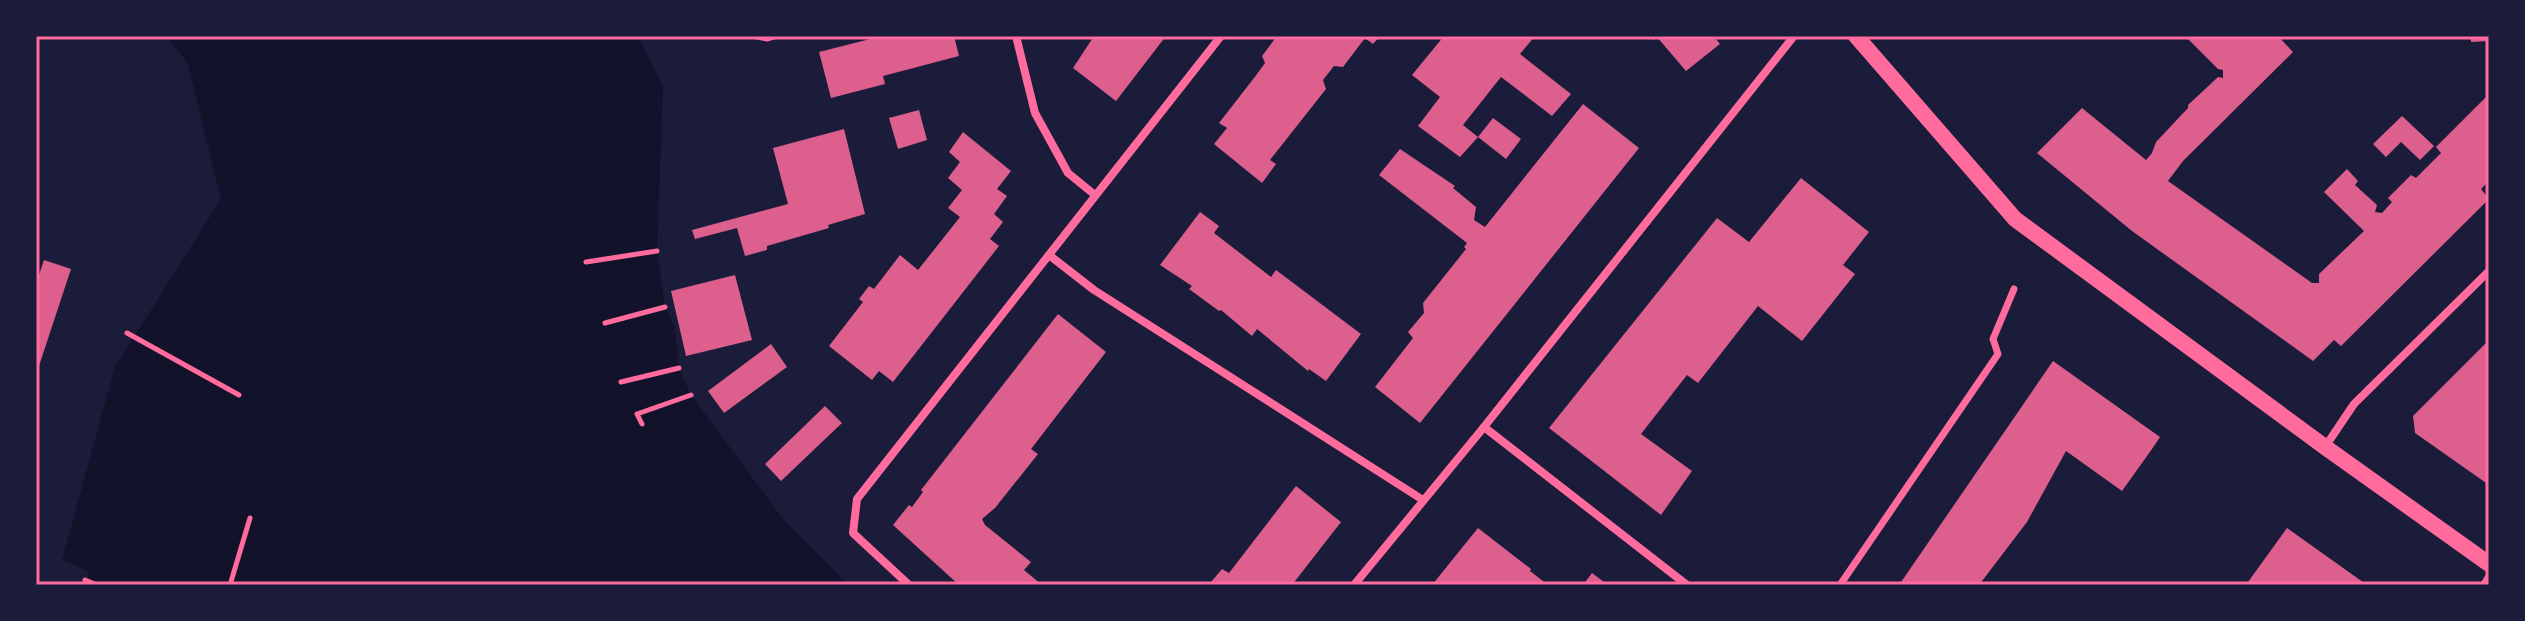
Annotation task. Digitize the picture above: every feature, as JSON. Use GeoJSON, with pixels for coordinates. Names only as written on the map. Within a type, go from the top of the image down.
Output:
{"type":"FeatureCollection","features":[{"type":"Feature","properties":{"kind":"main road"},"geometry":{"type":"LineString","coordinates":[[1856,36],[2015,219],[2489,564]]}},
{"type":"Feature","properties":{"kind":"street"},"geometry":{"type":"LineString","coordinates":[[1016,36],[1035,113],[1068,173],[1095,195]]}},
{"type":"Feature","properties":{"kind":"street"},"geometry":{"type":"LineString","coordinates":[[909,585],[853,533],[857,499],[1221,36]]}},
{"type":"Feature","properties":{"kind":"street"},"geometry":{"type":"LineString","coordinates":[[1354,585],[1484,427],[1794,36]]}},
{"type":"Feature","properties":{"kind":"street"},"geometry":{"type":"LineString","coordinates":[[1049,255],[1094,290],[1423,500]]}},
{"type":"Feature","properties":{"kind":"street"},"geometry":{"type":"LineString","coordinates":[[2325,447],[2354,404],[2489,271]]}},
{"type":"Feature","properties":{"kind":"street"},"geometry":{"type":"LineString","coordinates":[[1840,585],[1998,354],[1993,339],[2014,289]]}},
{"type":"Feature","properties":{"kind":"street"},"geometry":{"type":"LineString","coordinates":[[1484,427],[1687,585]]}},
{"type":"Feature","properties":{"kind":"street"},"geometry":{"type":"LineString","coordinates":[[2484,585],[2489,577]]}},
{"type":"Feature","properties":{"kind":"path"},"geometry":{"type":"LineString","coordinates":[[753,36],[767,39],[777,36]]}},
{"type":"Feature","properties":{"kind":"path"},"geometry":{"type":"LineString","coordinates":[[586,262],[657,251]]}},
{"type":"Feature","properties":{"kind":"path"},"geometry":{"type":"LineString","coordinates":[[605,323],[665,307]]}},
{"type":"Feature","properties":{"kind":"path"},"geometry":{"type":"LineString","coordinates":[[127,333],[239,395]]}},
{"type":"Feature","properties":{"kind":"path"},"geometry":{"type":"LineString","coordinates":[[621,382],[679,368]]}},
{"type":"Feature","properties":{"kind":"path"},"geometry":{"type":"LineString","coordinates":[[642,424],[637,414],[691,395]]}},
{"type":"Feature","properties":{"kind":"path"},"geometry":{"type":"LineString","coordinates":[[230,585],[250,518]]}},
{"type":"Feature","properties":{"kind":"path"},"geometry":{"type":"LineString","coordinates":[[85,580],[97,585]]}},
{"type":"Feature","properties":{"kind":"shaded area"},"geometry":{"type":"Polygon","coordinates":[[[167,36],[638,36],[663,87],[657,251],[665,307],[675,328],[679,368],[691,395],[783,519],[849,585],[88,585],[88,571],[62,560],[115,367],[221,199],[188,64],[167,36]]]}},
{"type":"Feature","properties":{"kind":"building"},"geometry":{"type":"Polygon","coordinates":[[[882,36],[954,36],[959,56],[883,76],[885,84],[831,98],[819,52],[882,36]]]}},
{"type":"Feature","properties":{"kind":"building"},"geometry":{"type":"Polygon","coordinates":[[[1094,36],[1166,36],[1116,101],[1073,68],[1094,36]]]}},
{"type":"Feature","properties":{"kind":"building"},"geometry":{"type":"Polygon","coordinates":[[[1277,36],[1380,36],[1373,44],[1365,38],[1343,67],[1334,66],[1323,80],[1326,89],[1270,160],[1276,164],[1262,183],[1214,144],[1227,128],[1219,123],[1265,63],[1262,56],[1277,36]]]}},
{"type":"Feature","properties":{"kind":"building"},"geometry":{"type":"Polygon","coordinates":[[[1444,36],[1535,36],[1520,54],[1571,94],[1552,116],[1501,77],[1463,125],[1478,137],[1460,157],[1418,126],[1440,97],[1412,75],[1444,36]]]}},
{"type":"Feature","properties":{"kind":"building"},"geometry":{"type":"Polygon","coordinates":[[[1650,36],[1719,36],[1716,39],[1720,44],[1686,71],[1657,37],[1653,40],[1650,36]]]}},
{"type":"Feature","properties":{"kind":"building"},"geometry":{"type":"Polygon","coordinates":[[[2185,36],[2278,36],[2293,52],[2183,161],[2168,181],[2312,283],[2319,283],[2319,274],[2364,231],[2324,192],[2347,169],[2358,181],[2355,185],[2377,205],[2375,212],[2382,213],[2392,202],[2388,198],[2411,175],[2416,178],[2441,153],[2436,147],[2489,94],[2489,181],[2481,189],[2489,199],[2341,346],[2334,340],[2313,361],[2132,231],[2037,153],[2082,108],[2146,160],[2156,142],[2188,105],[2218,77],[2223,78],[2223,70],[2218,69],[2185,36]]]}},
{"type":"Feature","properties":{"kind":"building"},"geometry":{"type":"Polygon","coordinates":[[[2471,36],[2489,36],[2489,41],[2471,42],[2471,36]]]}},
{"type":"Feature","properties":{"kind":"building"},"geometry":{"type":"Polygon","coordinates":[[[1583,104],[1639,148],[1420,423],[1375,387],[1413,338],[1408,332],[1424,313],[1423,303],[1466,249],[1467,243],[1379,175],[1400,149],[1455,186],[1453,188],[1476,207],[1474,220],[1485,227],[1583,104]]]}},
{"type":"Feature","properties":{"kind":"building"},"geometry":{"type":"Polygon","coordinates":[[[919,110],[927,140],[898,149],[889,118],[919,110]]]}},
{"type":"Feature","properties":{"kind":"building"},"geometry":{"type":"Polygon","coordinates":[[[2402,116],[2434,146],[2420,160],[2401,142],[2386,157],[2373,144],[2402,116]]]}},
{"type":"Feature","properties":{"kind":"building"},"geometry":{"type":"Polygon","coordinates":[[[1493,118],[1521,139],[1506,159],[1478,137],[1493,118]]]}},
{"type":"Feature","properties":{"kind":"building"},"geometry":{"type":"Polygon","coordinates":[[[844,129],[865,214],[745,256],[737,228],[695,239],[692,230],[788,204],[773,148],[844,129]]]}},
{"type":"Feature","properties":{"kind":"building"},"geometry":{"type":"Polygon","coordinates":[[[963,132],[1011,171],[997,189],[1007,196],[994,214],[1003,222],[990,239],[999,246],[893,382],[879,371],[872,380],[829,346],[863,302],[859,299],[869,286],[874,289],[900,255],[918,270],[960,217],[948,208],[962,190],[948,178],[960,162],[949,152],[963,132]]]}},
{"type":"Feature","properties":{"kind":"building"},"geometry":{"type":"Polygon","coordinates":[[[1801,178],[1869,232],[1843,265],[1855,274],[1802,341],[1758,306],[1698,383],[1687,375],[1641,434],[1692,471],[1661,515],[1549,428],[1717,218],[1749,242],[1801,178]]]}},
{"type":"Feature","properties":{"kind":"building"},"geometry":{"type":"Polygon","coordinates":[[[1200,212],[1219,226],[1214,233],[1271,277],[1276,270],[1361,334],[1326,381],[1308,371],[1257,329],[1252,336],[1189,289],[1192,286],[1160,265],[1200,212]]]}},
{"type":"Feature","properties":{"kind":"building"},"geometry":{"type":"Polygon","coordinates":[[[44,260],[71,269],[37,372],[36,284],[44,260]]]}},
{"type":"Feature","properties":{"kind":"building"},"geometry":{"type":"Polygon","coordinates":[[[735,275],[752,340],[686,356],[671,291],[735,275]]]}},
{"type":"Feature","properties":{"kind":"building"},"geometry":{"type":"Polygon","coordinates":[[[1058,314],[1106,352],[1031,449],[1038,454],[995,508],[982,519],[985,525],[1031,562],[1024,570],[1042,585],[959,585],[893,525],[909,505],[912,507],[923,492],[921,490],[1058,314]]]}},
{"type":"Feature","properties":{"kind":"building"},"geometry":{"type":"Polygon","coordinates":[[[2489,340],[2489,485],[2415,433],[2413,416],[2489,340]]]}},
{"type":"Feature","properties":{"kind":"building"},"geometry":{"type":"Polygon","coordinates":[[[771,344],[787,367],[724,413],[708,391],[771,344]]]}},
{"type":"Feature","properties":{"kind":"building"},"geometry":{"type":"Polygon","coordinates":[[[2053,361],[2160,437],[2152,449],[2122,491],[2066,451],[2027,522],[1979,585],[1899,585],[2053,361]]]}},
{"type":"Feature","properties":{"kind":"building"},"geometry":{"type":"Polygon","coordinates":[[[825,406],[842,423],[781,481],[765,464],[825,406]]]}},
{"type":"Feature","properties":{"kind":"building"},"geometry":{"type":"Polygon","coordinates":[[[1296,486],[1341,522],[1292,585],[1216,585],[1211,582],[1222,569],[1229,573],[1296,486]]]}},
{"type":"Feature","properties":{"kind":"building"},"geometry":{"type":"Polygon","coordinates":[[[1478,528],[1531,569],[1548,585],[1432,585],[1478,528]]]}},
{"type":"Feature","properties":{"kind":"building"},"geometry":{"type":"Polygon","coordinates":[[[2287,528],[2367,585],[2253,585],[2248,582],[2287,528]]]}},
{"type":"Feature","properties":{"kind":"building"},"geometry":{"type":"Polygon","coordinates":[[[1592,573],[1608,585],[1583,585],[1592,573]]]}}]}
